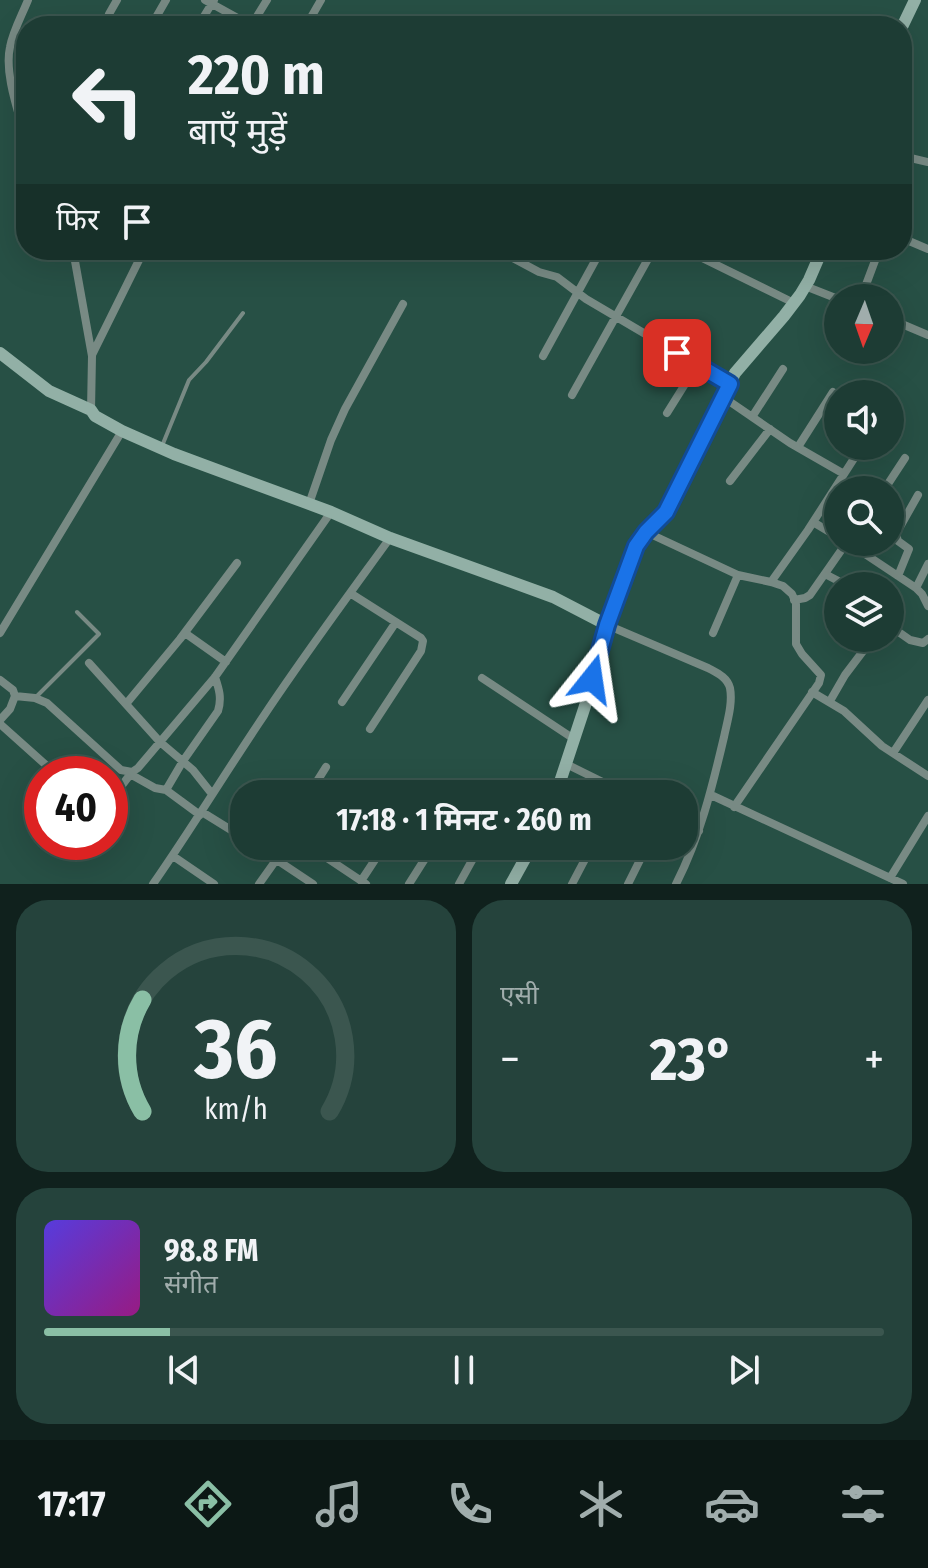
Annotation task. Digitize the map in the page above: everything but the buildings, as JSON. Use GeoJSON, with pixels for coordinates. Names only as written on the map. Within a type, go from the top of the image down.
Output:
{"type":"FeatureCollection","features":[{"type":"Feature","properties":{"kind":"street"},"geometry":{"type":"LineString","coordinates":[[109,14],[117,0]]}},
{"type":"Feature","properties":{"kind":"street"},"geometry":{"type":"LineString","coordinates":[[210,1],[235,16]]}},
{"type":"Feature","properties":{"kind":"street"},"geometry":{"type":"LineString","coordinates":[[16,30],[9,55],[9,71],[16,99]]}},
{"type":"Feature","properties":{"kind":"street"},"geometry":{"type":"LineString","coordinates":[[0,48],[9,55]]}},
{"type":"Feature","properties":{"kind":"street"},"geometry":{"type":"LineString","coordinates":[[75,260],[92,356],[91,410]]}},
{"type":"Feature","properties":{"kind":"street"},"geometry":{"type":"LineString","coordinates":[[92,356],[139,260]]}},
{"type":"Feature","properties":{"kind":"street"},"geometry":{"type":"LineString","coordinates":[[517,260],[557,277],[578,293],[730,384]]}},
{"type":"Feature","properties":{"kind":"street"},"geometry":{"type":"LineString","coordinates":[[543,356],[596,260]]}},
{"type":"Feature","properties":{"kind":"street"},"geometry":{"type":"LineString","coordinates":[[572,395],[648,260]]}},
{"type":"Feature","properties":{"kind":"street"},"geometry":{"type":"LineString","coordinates":[[706,260],[794,303]]}},
{"type":"Feature","properties":{"kind":"street"},"geometry":{"type":"LineString","coordinates":[[561,780],[607,625],[636,546],[666,512],[744,361],[794,303],[817,260]]}},
{"type":"Feature","properties":{"kind":"street"},"geometry":{"type":"LineString","coordinates":[[866,284],[875,260]]}},
{"type":"Feature","properties":{"kind":"street"},"geometry":{"type":"LineString","coordinates":[[805,286],[824,293]]}},
{"type":"Feature","properties":{"kind":"street"},"geometry":{"type":"LineString","coordinates":[[309,504],[345,409],[403,304]]}},
{"type":"Feature","properties":{"kind":"street"},"geometry":{"type":"LineString","coordinates":[[904,325],[928,335]]}},
{"type":"Feature","properties":{"kind":"street"},"geometry":{"type":"LineString","coordinates":[[0,353],[49,391],[91,410],[95,416],[161,449],[553,597],[607,625],[723,676],[730,686],[731,702],[711,795],[679,883]]}},
{"type":"Feature","properties":{"kind":"street"},"geometry":{"type":"LineString","coordinates":[[667,413],[697,365]]}},
{"type":"Feature","properties":{"kind":"street"},"geometry":{"type":"LineString","coordinates":[[752,417],[783,369]]}},
{"type":"Feature","properties":{"kind":"street"},"geometry":{"type":"LineString","coordinates":[[723,397],[844,474]]}},
{"type":"Feature","properties":{"kind":"street"},"geometry":{"type":"LineString","coordinates":[[798,447],[824,406]]}},
{"type":"Feature","properties":{"kind":"street"},"geometry":{"type":"LineString","coordinates":[[730,481],[770,429]]}},
{"type":"Feature","properties":{"kind":"street"},"geometry":{"type":"LineString","coordinates":[[0,633],[122,431]]}},
{"type":"Feature","properties":{"kind":"street"},"geometry":{"type":"LineString","coordinates":[[893,476],[905,458]]}},
{"type":"Feature","properties":{"kind":"street"},"geometry":{"type":"LineString","coordinates":[[771,582],[853,460]]}},
{"type":"Feature","properties":{"kind":"street"},"geometry":{"type":"LineString","coordinates":[[900,572],[909,549],[898,541],[896,534],[918,495]]}},
{"type":"Feature","properties":{"kind":"street"},"geometry":{"type":"LineString","coordinates":[[128,777],[215,677],[331,512]]}},
{"type":"Feature","properties":{"kind":"street"},"geometry":{"type":"LineString","coordinates":[[813,522],[824,529]]}},
{"type":"Feature","properties":{"kind":"street"},"geometry":{"type":"LineString","coordinates":[[646,532],[738,575],[783,586],[794,600],[796,644],[821,675],[819,683],[734,807]]}},
{"type":"Feature","properties":{"kind":"street"},"geometry":{"type":"LineString","coordinates":[[153,884],[266,712],[390,538]]}},
{"type":"Feature","properties":{"kind":"street"},"geometry":{"type":"LineString","coordinates":[[869,556],[892,572]]}},
{"type":"Feature","properties":{"kind":"street"},"geometry":{"type":"LineString","coordinates":[[126,704],[185,633],[237,563]]}},
{"type":"Feature","properties":{"kind":"street"},"geometry":{"type":"LineString","coordinates":[[916,588],[928,564]]}},
{"type":"Feature","properties":{"kind":"street"},"geometry":{"type":"LineString","coordinates":[[713,633],[738,575]]}},
{"type":"Feature","properties":{"kind":"street"},"geometry":{"type":"LineString","coordinates":[[794,600],[808,598],[824,575]]}},
{"type":"Feature","properties":{"kind":"street"},"geometry":{"type":"LineString","coordinates":[[904,580],[922,594],[928,606]]}},
{"type":"Feature","properties":{"kind":"street"},"geometry":{"type":"LineString","coordinates":[[350,593],[421,638],[423,646],[370,729]]}},
{"type":"Feature","properties":{"kind":"street"},"geometry":{"type":"LineString","coordinates":[[342,702],[396,622]]}},
{"type":"Feature","properties":{"kind":"street"},"geometry":{"type":"LineString","coordinates":[[185,633],[226,662]]}},
{"type":"Feature","properties":{"kind":"street"},"geometry":{"type":"LineString","coordinates":[[904,636],[923,643],[928,639]]}},
{"type":"Feature","properties":{"kind":"street"},"geometry":{"type":"LineString","coordinates":[[830,701],[862,652]]}},
{"type":"Feature","properties":{"kind":"street"},"geometry":{"type":"LineString","coordinates":[[89,663],[212,794]]}},
{"type":"Feature","properties":{"kind":"street"},"geometry":{"type":"LineString","coordinates":[[166,790],[218,711],[220,694],[215,677]]}},
{"type":"Feature","properties":{"kind":"street"},"geometry":{"type":"LineString","coordinates":[[482,678],[574,739]]}},
{"type":"Feature","properties":{"kind":"street"},"geometry":{"type":"LineString","coordinates":[[0,680],[13,690],[15,696],[0,722],[37,756]]}},
{"type":"Feature","properties":{"kind":"street"},"geometry":{"type":"LineString","coordinates":[[812,692],[844,711],[872,738],[928,776]]}},
{"type":"Feature","properties":{"kind":"street"},"geometry":{"type":"LineString","coordinates":[[15,696],[47,703],[121,770],[155,788],[166,790],[230,830]]}},
{"type":"Feature","properties":{"kind":"street"},"geometry":{"type":"LineString","coordinates":[[893,753],[928,700]]}},
{"type":"Feature","properties":{"kind":"street"},"geometry":{"type":"LineString","coordinates":[[566,764],[597,780]]}},
{"type":"Feature","properties":{"kind":"street"},"geometry":{"type":"LineString","coordinates":[[318,780],[326,767]]}},
{"type":"Feature","properties":{"kind":"street"},"geometry":{"type":"LineString","coordinates":[[711,795],[903,884]]}},
{"type":"Feature","properties":{"kind":"street"},"geometry":{"type":"LineString","coordinates":[[890,878],[928,816]]}},
{"type":"Feature","properties":{"kind":"street"},"geometry":{"type":"LineString","coordinates":[[173,856],[214,884]]}},
{"type":"Feature","properties":{"kind":"street"},"geometry":{"type":"LineString","coordinates":[[259,884],[276,860]]}},
{"type":"Feature","properties":{"kind":"street"},"geometry":{"type":"LineString","coordinates":[[278,860],[313,884]]}},
{"type":"Feature","properties":{"kind":"street"},"geometry":{"type":"LineString","coordinates":[[336,860],[364,882],[376,860]]}},
{"type":"Feature","properties":{"kind":"street"},"geometry":{"type":"LineString","coordinates":[[409,884],[424,860]]}},
{"type":"Feature","properties":{"kind":"street"},"geometry":{"type":"LineString","coordinates":[[459,884],[472,860]]}},
{"type":"Feature","properties":{"kind":"street"},"geometry":{"type":"LineString","coordinates":[[511,884],[524,860]]}},
{"type":"Feature","properties":{"kind":"street"},"geometry":{"type":"LineString","coordinates":[[572,884],[585,860]]}},
{"type":"Feature","properties":{"kind":"street"},"geometry":{"type":"LineString","coordinates":[[628,884],[640,860]]}},
{"type":"Feature","properties":{"kind":"lane"},"geometry":{"type":"LineString","coordinates":[[161,449],[189,380],[243,313]]}},
{"type":"Feature","properties":{"kind":"lane"},"geometry":{"type":"LineString","coordinates":[[35,698],[99,634],[77,612]]}},
{"type":"Feature","properties":{"kind":"route"},"geometry":{"type":"LineString","coordinates":[[592,679],[607,625],[636,546],[666,512],[730,384],[677,353]]}}]}
